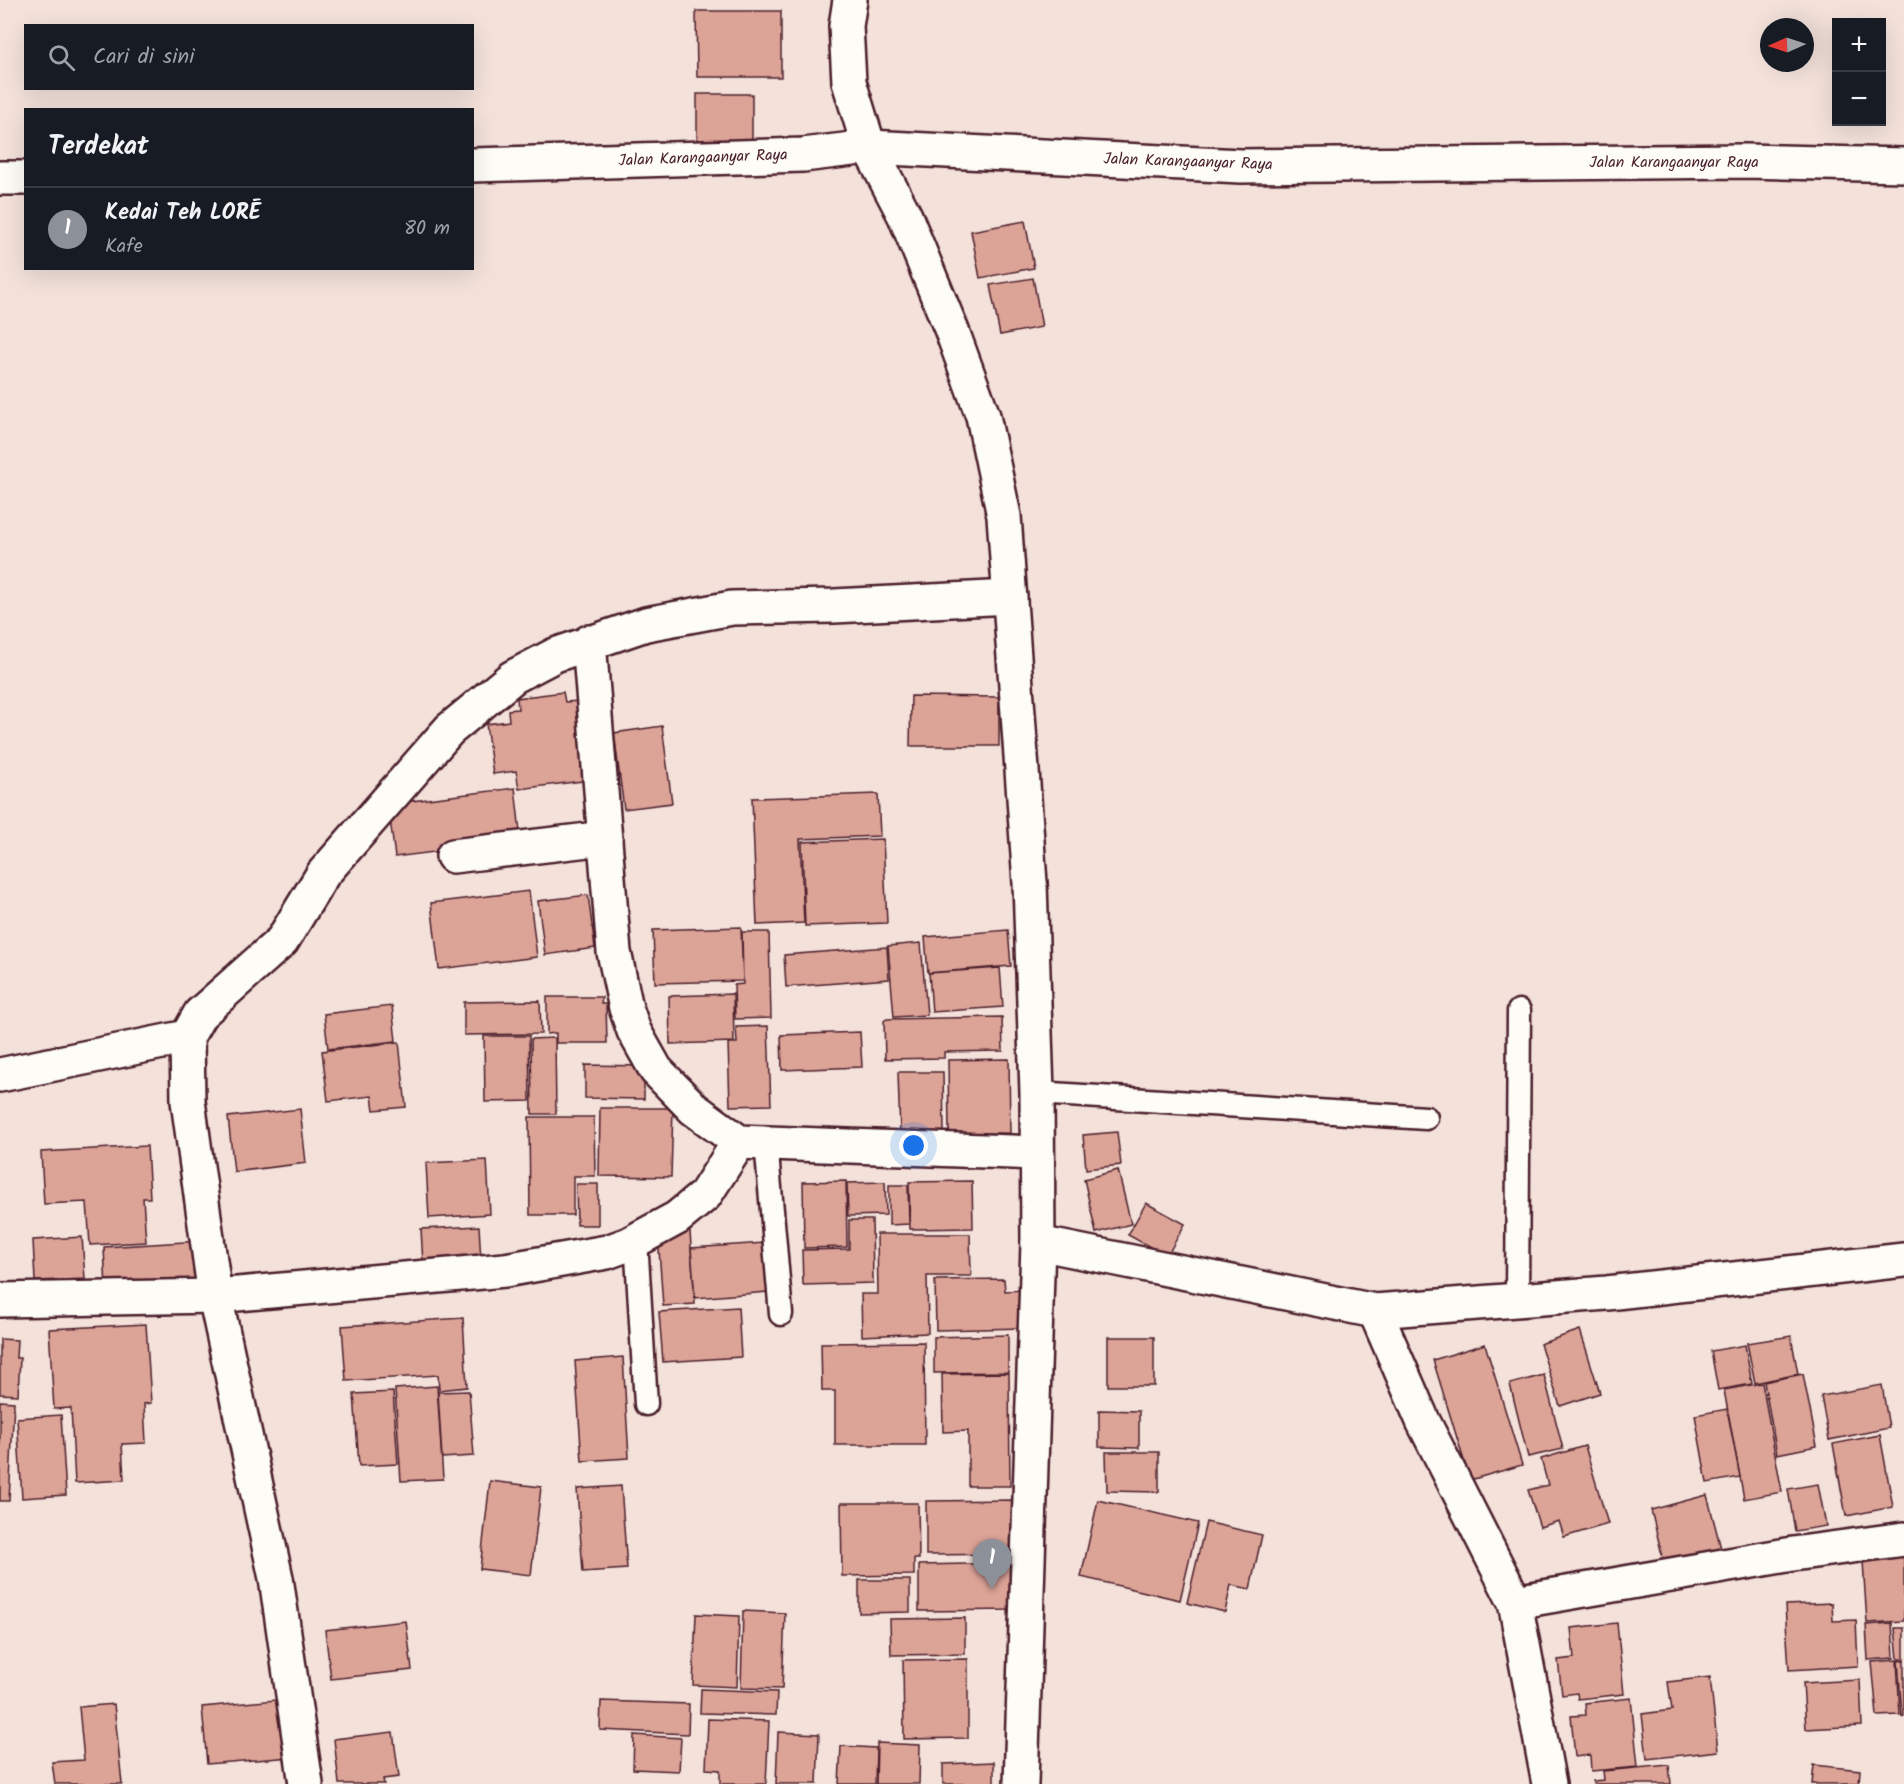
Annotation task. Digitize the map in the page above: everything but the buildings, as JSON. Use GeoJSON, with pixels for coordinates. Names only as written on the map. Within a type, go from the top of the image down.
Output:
{"type":"FeatureCollection","features":[{"type":"Feature","properties":{"kind":"street"},"geometry":{"type":"LineString","coordinates":[[850,0],[846,26],[849,82],[868,147],[905,216],[983,416],[1004,516],[1030,883],[1037,1093],[1038,1243],[1021,1784]]}},
{"type":"Feature","properties":{"kind":"street","name":"Jalan Karangaanyar Raya"},"geometry":{"type":"LineString","coordinates":[[474,165],[803,155],[868,147],[1241,166],[1732,161],[1904,165]]}},
{"type":"Feature","properties":{"kind":"street"},"geometry":{"type":"LineString","coordinates":[[0,178],[24,178]]}},
{"type":"Feature","properties":{"kind":"street"},"geometry":{"type":"LineString","coordinates":[[306,1784],[276,1578],[215,1296],[188,1101],[187,1037],[200,1014],[282,941],[323,874],[449,730],[513,677],[555,655],[646,624],[732,608],[834,606],[1010,597]]}},
{"type":"Feature","properties":{"kind":"street"},"geometry":{"type":"LineString","coordinates":[[589,642],[614,952],[619,985],[634,1031],[656,1070],[694,1109],[752,1142],[1036,1154]]}},
{"type":"Feature","properties":{"kind":"street"},"geometry":{"type":"LineString","coordinates":[[453,856],[605,838]]}},
{"type":"Feature","properties":{"kind":"street"},"geometry":{"type":"LineString","coordinates":[[0,1075],[187,1037]]}},
{"type":"Feature","properties":{"kind":"street"},"geometry":{"type":"LineString","coordinates":[[0,1300],[215,1296],[505,1270],[607,1252],[636,1240],[677,1218],[705,1195],[752,1142]]}},
{"type":"Feature","properties":{"kind":"street"},"geometry":{"type":"LineString","coordinates":[[1038,1243],[1375,1311],[1607,1293],[1904,1260]]}},
{"type":"Feature","properties":{"kind":"street"},"geometry":{"type":"LineString","coordinates":[[1375,1311],[1423,1421],[1515,1602],[1549,1784]]}},
{"type":"Feature","properties":{"kind":"street"},"geometry":{"type":"LineString","coordinates":[[1515,1602],[1793,1554],[1904,1539]]}},
{"type":"Feature","properties":{"kind":"lane"},"geometry":{"type":"LineString","coordinates":[[1517,1300],[1519,1011]]}},
{"type":"Feature","properties":{"kind":"lane"},"geometry":{"type":"LineString","coordinates":[[1037,1093],[1426,1119]]}},
{"type":"Feature","properties":{"kind":"lane"},"geometry":{"type":"LineString","coordinates":[[752,1142],[781,1314]]}},
{"type":"Feature","properties":{"kind":"lane"},"geometry":{"type":"LineString","coordinates":[[636,1240],[646,1404]]}},
{"type":"Feature","properties":{"kind":"place","name":"Kedai Teh LORĒ"},"geometry":{"type":"Point","coordinates":[992,1589]}}]}
